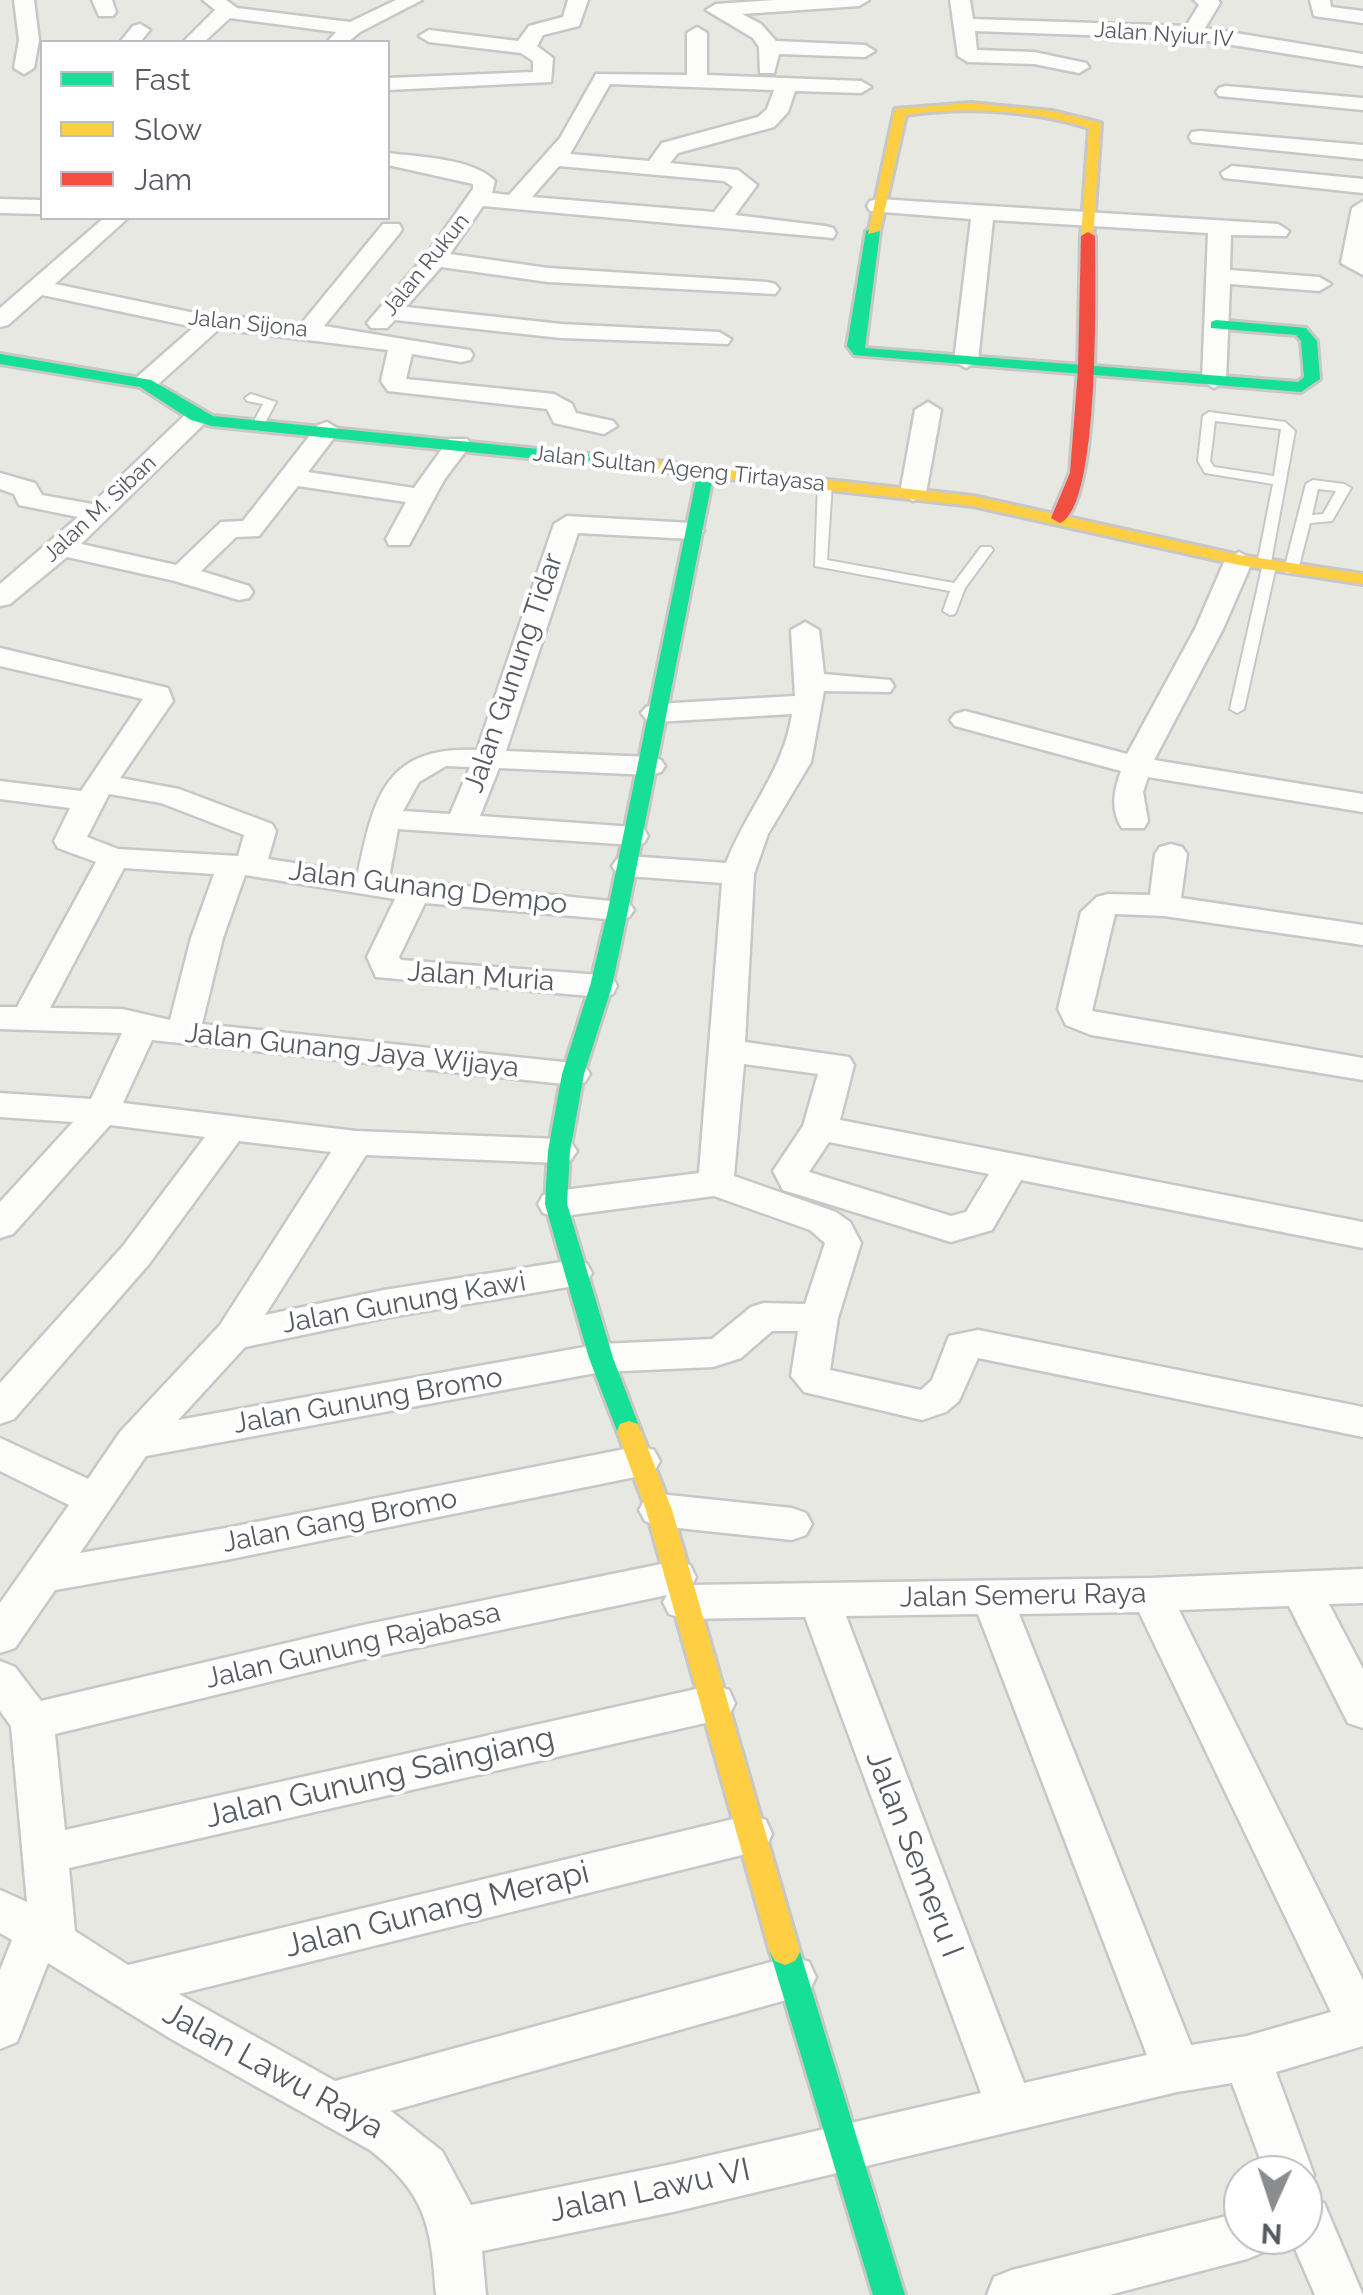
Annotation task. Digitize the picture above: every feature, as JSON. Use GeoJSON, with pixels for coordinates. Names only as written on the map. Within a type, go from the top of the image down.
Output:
{"type":"FeatureCollection","features":[{"type":"Feature","properties":{"kind":"street"},"geometry":{"type":"LineString","coordinates":[[0,68],[33,70],[24,0]]}},
{"type":"Feature","properties":{"kind":"street"},"geometry":{"type":"LineString","coordinates":[[289,40],[315,0]]}},
{"type":"Feature","properties":{"kind":"street"},"geometry":{"type":"LineString","coordinates":[[339,40],[354,28],[412,0]]}},
{"type":"Feature","properties":{"kind":"street"},"geometry":{"type":"LineString","coordinates":[[526,48],[527,38],[534,30],[572,22],[578,0]]}},
{"type":"Feature","properties":{"kind":"street"},"geometry":{"type":"LineString","coordinates":[[708,5],[860,0]]}},
{"type":"Feature","properties":{"kind":"street"},"geometry":{"type":"LineString","coordinates":[[960,0],[968,56],[1034,58],[1080,67]]}},
{"type":"Feature","properties":{"kind":"street"},"geometry":{"type":"LineString","coordinates":[[1192,33],[1210,3],[1204,0]]}},
{"type":"Feature","properties":{"kind":"street"},"geometry":{"type":"LineString","coordinates":[[1320,0],[1321,12],[1363,16]]}},
{"type":"Feature","properties":{"kind":"street"},"geometry":{"type":"LineString","coordinates":[[656,166],[670,148],[766,122],[777,112],[776,84],[765,36],[708,5]]}},
{"type":"Feature","properties":{"kind":"street"},"geometry":{"type":"LineString","coordinates":[[194,40],[220,6],[354,28]]}},
{"type":"Feature","properties":{"kind":"street","name":"Jalan Nyiur IV"},"geometry":{"type":"LineString","coordinates":[[962,26],[1192,33],[1260,42],[1309,55],[1363,60]]}},
{"type":"Feature","properties":{"kind":"street"},"geometry":{"type":"LineString","coordinates":[[697,33],[697,81]]}},
{"type":"Feature","properties":{"kind":"street"},"geometry":{"type":"LineString","coordinates":[[429,36],[526,48],[574,78]]}},
{"type":"Feature","properties":{"kind":"street"},"geometry":{"type":"LineString","coordinates":[[768,46],[865,51]]}},
{"type":"Feature","properties":{"kind":"street"},"geometry":{"type":"LineString","coordinates":[[514,203],[556,159],[574,78]]}},
{"type":"Feature","properties":{"kind":"street"},"geometry":{"type":"LineString","coordinates":[[390,84],[574,78],[861,87]]}},
{"type":"Feature","properties":{"kind":"street"},"geometry":{"type":"LineString","coordinates":[[1226,92],[1363,104]]}},
{"type":"Feature","properties":{"kind":"street"},"geometry":{"type":"LineString","coordinates":[[1060,518],[1078,473],[1086,370],[1088,220],[1096,126],[1093,122],[915,106],[900,112],[878,206],[856,346],[860,352],[966,362],[1086,370],[1302,387],[1312,378],[1310,341],[1301,331],[1216,324]]}},
{"type":"Feature","properties":{"kind":"street"},"geometry":{"type":"LineString","coordinates":[[1200,137],[1363,152]]}},
{"type":"Feature","properties":{"kind":"street"},"geometry":{"type":"LineString","coordinates":[[390,159],[464,173],[484,181],[481,194],[514,203],[824,233]]}},
{"type":"Feature","properties":{"kind":"street"},"geometry":{"type":"LineString","coordinates":[[556,159],[730,175],[746,185],[720,220]]}},
{"type":"Feature","properties":{"kind":"street"},"geometry":{"type":"LineString","coordinates":[[1232,174],[1363,186]]}},
{"type":"Feature","properties":{"kind":"street","name":"Jalan Rukun"},"geometry":{"type":"LineString","coordinates":[[364,338],[435,260],[481,194]]}},
{"type":"Feature","properties":{"kind":"street"},"geometry":{"type":"LineString","coordinates":[[0,206],[40,208]]}},
{"type":"Feature","properties":{"kind":"street"},"geometry":{"type":"LineString","coordinates":[[878,206],[1278,231]]}},
{"type":"Feature","properties":{"kind":"street"},"geometry":{"type":"LineString","coordinates":[[1363,208],[1353,263],[1363,268]]}},
{"type":"Feature","properties":{"kind":"street"},"geometry":{"type":"LineString","coordinates":[[966,362],[983,212]]}},
{"type":"Feature","properties":{"kind":"street"},"geometry":{"type":"LineString","coordinates":[[633,242],[644,213]]}},
{"type":"Feature","properties":{"kind":"street"},"geometry":{"type":"LineString","coordinates":[[2,316],[116,220]]}},
{"type":"Feature","properties":{"kind":"street"},"geometry":{"type":"LineString","coordinates":[[1214,381],[1220,228]]}},
{"type":"Feature","properties":{"kind":"street"},"geometry":{"type":"LineString","coordinates":[[308,331],[391,229]]}},
{"type":"Feature","properties":{"kind":"street"},"geometry":{"type":"LineString","coordinates":[[435,260],[506,297],[719,340]]}},
{"type":"Feature","properties":{"kind":"street"},"geometry":{"type":"LineString","coordinates":[[1218,276],[1319,284]]}},
{"type":"Feature","properties":{"kind":"street","name":"Jalan Sijona"},"geometry":{"type":"LineString","coordinates":[[36,287],[213,322],[364,338],[461,356]]}},
{"type":"Feature","properties":{"kind":"street"},"geometry":{"type":"LineString","coordinates":[[391,312],[506,297],[767,289]]}},
{"type":"Feature","properties":{"kind":"street"},"geometry":{"type":"LineString","coordinates":[[145,383],[213,322]]}},
{"type":"Feature","properties":{"kind":"street"},"geometry":{"type":"LineString","coordinates":[[402,344],[393,381],[397,386],[554,402],[561,405],[563,418],[604,426]]}},
{"type":"Feature","properties":{"kind":"street","name":"Jalan Sultan Ageng Tirtayasa"},"geometry":{"type":"LineString","coordinates":[[0,359],[145,383],[197,417],[257,427],[327,430],[913,493],[1060,518],[1266,565],[1363,579]]}},
{"type":"Feature","properties":{"kind":"street"},"geometry":{"type":"LineString","coordinates":[[399,540],[475,394]]}},
{"type":"Feature","properties":{"kind":"street"},"geometry":{"type":"LineString","coordinates":[[913,493],[928,410]]}},
{"type":"Feature","properties":{"kind":"street","name":"Jalan M. Siban"},"geometry":{"type":"LineString","coordinates":[[0,598],[62,548],[197,417]]}},
{"type":"Feature","properties":{"kind":"street"},"geometry":{"type":"LineString","coordinates":[[557,456],[572,422]]}},
{"type":"Feature","properties":{"kind":"street"},"geometry":{"type":"LineString","coordinates":[[182,574],[230,528],[250,530],[327,430]]}},
{"type":"Feature","properties":{"kind":"street"},"geometry":{"type":"LineString","coordinates":[[706,471],[656,713],[650,766],[618,910],[600,986],[568,1073],[556,1204],[602,1358],[659,1510],[841,2146],[889,2295]]}},
{"type":"Feature","properties":{"kind":"street"},"geometry":{"type":"LineString","coordinates":[[293,477],[421,497]]}},
{"type":"Feature","properties":{"kind":"street"},"geometry":{"type":"LineString","coordinates":[[0,481],[26,489],[28,500],[100,513]]}},
{"type":"Feature","properties":{"kind":"street","name":"Jalan Gunung Tidar"},"geometry":{"type":"LineString","coordinates":[[460,826],[488,760],[566,524],[691,531]]}},
{"type":"Feature","properties":{"kind":"street"},"geometry":{"type":"LineString","coordinates":[[62,548],[182,574],[239,592]]}},
{"type":"Feature","properties":{"kind":"street"},"geometry":{"type":"LineString","coordinates":[[1133,821],[1128,792],[1146,742],[1209,629],[1266,565]]}},
{"type":"Feature","properties":{"kind":"street"},"geometry":{"type":"LineString","coordinates":[[716,1183],[738,874],[753,834],[796,762],[809,693],[805,630]]}},
{"type":"Feature","properties":{"kind":"street"},"geometry":{"type":"LineString","coordinates":[[0,657],[158,694],[158,701],[95,792]]}},
{"type":"Feature","properties":{"kind":"street"},"geometry":{"type":"LineString","coordinates":[[656,713],[880,686]]}},
{"type":"Feature","properties":{"kind":"street"},"geometry":{"type":"LineString","coordinates":[[965,720],[1140,767],[1363,803]]}},
{"type":"Feature","properties":{"kind":"street"},"geometry":{"type":"LineString","coordinates":[[372,884],[392,793],[424,761],[443,757],[650,766]]}},
{"type":"Feature","properties":{"kind":"street"},"geometry":{"type":"LineString","coordinates":[[0,790],[168,795],[262,830],[244,866],[231,872],[207,938],[184,1034]]}},
{"type":"Feature","properties":{"kind":"street","name":"Jalan Gunang Dempo"},"geometry":{"type":"LineString","coordinates":[[95,792],[68,841],[114,858],[244,866],[414,892],[618,910]]}},
{"type":"Feature","properties":{"kind":"street"},"geometry":{"type":"LineString","coordinates":[[386,820],[460,826],[630,851],[738,874]]}},
{"type":"Feature","properties":{"kind":"street"},"geometry":{"type":"LineString","coordinates":[[1164,906],[1172,854]]}},
{"type":"Feature","properties":{"kind":"street"},"geometry":{"type":"LineString","coordinates":[[14,1018],[114,858]]}},
{"type":"Feature","properties":{"kind":"street","name":"Jalan Muria"},"geometry":{"type":"LineString","coordinates":[[414,892],[383,957],[388,970],[600,986]]}},
{"type":"Feature","properties":{"kind":"street"},"geometry":{"type":"LineString","coordinates":[[1363,935],[1164,906],[1108,904],[1098,912],[1075,1009],[1078,1018],[1091,1024],[1363,1069]]}},
{"type":"Feature","properties":{"kind":"street","name":"Jalan Gunang Jaya Wijaya"},"geometry":{"type":"LineString","coordinates":[[14,1018],[122,1020],[142,1028],[184,1034],[568,1073]]}},
{"type":"Feature","properties":{"kind":"street"},"geometry":{"type":"LineString","coordinates":[[0,1225],[17,1183],[102,1112],[142,1028]]}},
{"type":"Feature","properties":{"kind":"street"},"geometry":{"type":"LineString","coordinates":[[728,1051],[838,1065],[820,1128],[793,1164],[791,1172],[796,1181],[951,1229],[979,1221],[1012,1166]]}},
{"type":"Feature","properties":{"kind":"street"},"geometry":{"type":"LineString","coordinates":[[0,1105],[102,1112],[356,1143],[559,1151]]}},
{"type":"Feature","properties":{"kind":"street"},"geometry":{"type":"LineString","coordinates":[[0,1409],[136,1255],[230,1128]]}},
{"type":"Feature","properties":{"kind":"street"},"geometry":{"type":"LineString","coordinates":[[820,1128],[1363,1235]]}},
{"type":"Feature","properties":{"kind":"street"},"geometry":{"type":"LineString","coordinates":[[0,1636],[134,1443],[234,1335],[314,1203],[356,1143]]}},
{"type":"Feature","properties":{"kind":"street"},"geometry":{"type":"LineString","coordinates":[[556,1204],[716,1183],[823,1221],[837,1231],[843,1243],[818,1318],[810,1376],[817,1382],[922,1405],[939,1401],[947,1391],[962,1346],[978,1344],[1363,1422]]}},
{"type":"Feature","properties":{"kind":"street","name":"Jalan Gunung Kawi"},"geometry":{"type":"LineString","coordinates":[[234,1335],[384,1304],[574,1272]]}},
{"type":"Feature","properties":{"kind":"street","name":"Jalan Gunung Bromo"},"geometry":{"type":"LineString","coordinates":[[134,1443],[602,1358],[713,1353],[728,1348],[764,1317],[818,1318]]}},
{"type":"Feature","properties":{"kind":"street"},"geometry":{"type":"LineString","coordinates":[[0,1452],[94,1500]]}},
{"type":"Feature","properties":{"kind":"street","name":"Jalan Gang Bromo"},"geometry":{"type":"LineString","coordinates":[[40,1576],[187,1552],[640,1461]]}},
{"type":"Feature","properties":{"kind":"street"},"geometry":{"type":"LineString","coordinates":[[659,1510],[792,1524]]}},
{"type":"Feature","properties":{"kind":"street","name":"Jalan Semeru Raya"},"geometry":{"type":"LineString","coordinates":[[680,1589],[819,1600],[1151,1595],[1363,1586]]}},
{"type":"Feature","properties":{"kind":"street","name":"Jalan Gunung Rajabasa"},"geometry":{"type":"LineString","coordinates":[[32,1721],[363,1642],[680,1589]]}},
{"type":"Feature","properties":{"kind":"street"},"geometry":{"type":"LineString","coordinates":[[1302,1591],[1363,1710]]}},
{"type":"Feature","properties":{"kind":"street"},"geometry":{"type":"LineString","coordinates":[[991,1595],[1177,2070]]}},
{"type":"Feature","properties":{"kind":"street"},"geometry":{"type":"LineString","coordinates":[[1151,1595],[1362,2024]]}},
{"type":"Feature","properties":{"kind":"street","name":"Jalan Semeru I"},"geometry":{"type":"LineString","coordinates":[[819,1600],[1010,2108]]}},
{"type":"Feature","properties":{"kind":"street"},"geometry":{"type":"LineString","coordinates":[[0,1679],[32,1721],[46,1854],[31,1928],[0,2028]]}},
{"type":"Feature","properties":{"kind":"street","name":"Jalan Gunung Saingiang"},"geometry":{"type":"LineString","coordinates":[[46,1854],[714,1703]]}},
{"type":"Feature","properties":{"kind":"street","name":"Jalan Gunang Merapi"},"geometry":{"type":"LineString","coordinates":[[124,1987],[750,1834]]}},
{"type":"Feature","properties":{"kind":"street","name":"Jalan Lawu Raya"},"geometry":{"type":"LineString","coordinates":[[31,1928],[124,1987],[416,2154],[441,2185],[457,2232],[461,2295]]}},
{"type":"Feature","properties":{"kind":"street"},"geometry":{"type":"LineString","coordinates":[[332,2105],[794,1977]]}},
{"type":"Feature","properties":{"kind":"street","name":"Jalan Lawu VI"},"geometry":{"type":"LineString","coordinates":[[457,2232],[673,2188],[841,2146],[1246,2058],[1362,2024]]}},
{"type":"Feature","properties":{"kind":"street"},"geometry":{"type":"LineString","coordinates":[[1246,2058],[1282,2155]]}},
{"type":"Feature","properties":{"kind":"street"},"geometry":{"type":"LineString","coordinates":[[1012,2295],[1223,2241]]}},
{"type":"Feature","properties":{"kind":"street"},"geometry":{"type":"LineString","coordinates":[[1323,2255],[1341,2295]]}},
{"type":"Feature","properties":{"kind":"lane"},"geometry":{"type":"LineString","coordinates":[[251,398],[270,402],[257,427]]}},
{"type":"Feature","properties":{"kind":"lane"},"geometry":{"type":"LineString","coordinates":[[1238,708],[1266,565],[1289,431],[1285,426],[1210,416],[1204,461],[1210,470],[1280,482]]}},
{"type":"Feature","properties":{"kind":"lane"},"geometry":{"type":"LineString","coordinates":[[825,484],[819,558],[823,565],[958,588]]}},
{"type":"Feature","properties":{"kind":"lane"},"geometry":{"type":"LineString","coordinates":[[1266,565],[1303,519]]}},
{"type":"Feature","properties":{"kind":"lane"},"geometry":{"type":"LineString","coordinates":[[950,610],[958,588],[986,550]]}},
{"type":"Feature","properties":{"kind":"traffic: fast"},"geometry":{"type":"LineString","coordinates":[[873,231],[855,346],[860,352],[1301,387],[1312,379],[1309,341],[1301,331],[1216,325]]}},
{"type":"Feature","properties":{"kind":"traffic: fast"},"geometry":{"type":"LineString","coordinates":[[0,359],[145,383],[197,417],[212,421],[627,463]]}},
{"type":"Feature","properties":{"kind":"traffic: fast"},"geometry":{"type":"LineString","coordinates":[[629,1431],[601,1358],[556,1204],[559,1151],[573,1074],[601,986],[618,910],[706,471]]}},
{"type":"Feature","properties":{"kind":"traffic: fast"},"geometry":{"type":"LineString","coordinates":[[785,1952],[889,2295]]}},
{"type":"Feature","properties":{"kind":"traffic: slow"},"geometry":{"type":"LineString","coordinates":[[873,231],[900,112],[971,107],[1026,111],[1096,126],[1088,236]]}},
{"type":"Feature","properties":{"kind":"traffic: slow"},"geometry":{"type":"LineString","coordinates":[[627,463],[973,501],[1239,560],[1363,579]]}},
{"type":"Feature","properties":{"kind":"traffic: slow"},"geometry":{"type":"LineString","coordinates":[[629,1431],[659,1510],[785,1952]]}},
{"type":"Feature","properties":{"kind":"traffic: jam"},"geometry":{"type":"LineString","coordinates":[[1060,518],[1078,473],[1086,370],[1088,236]]}}]}
